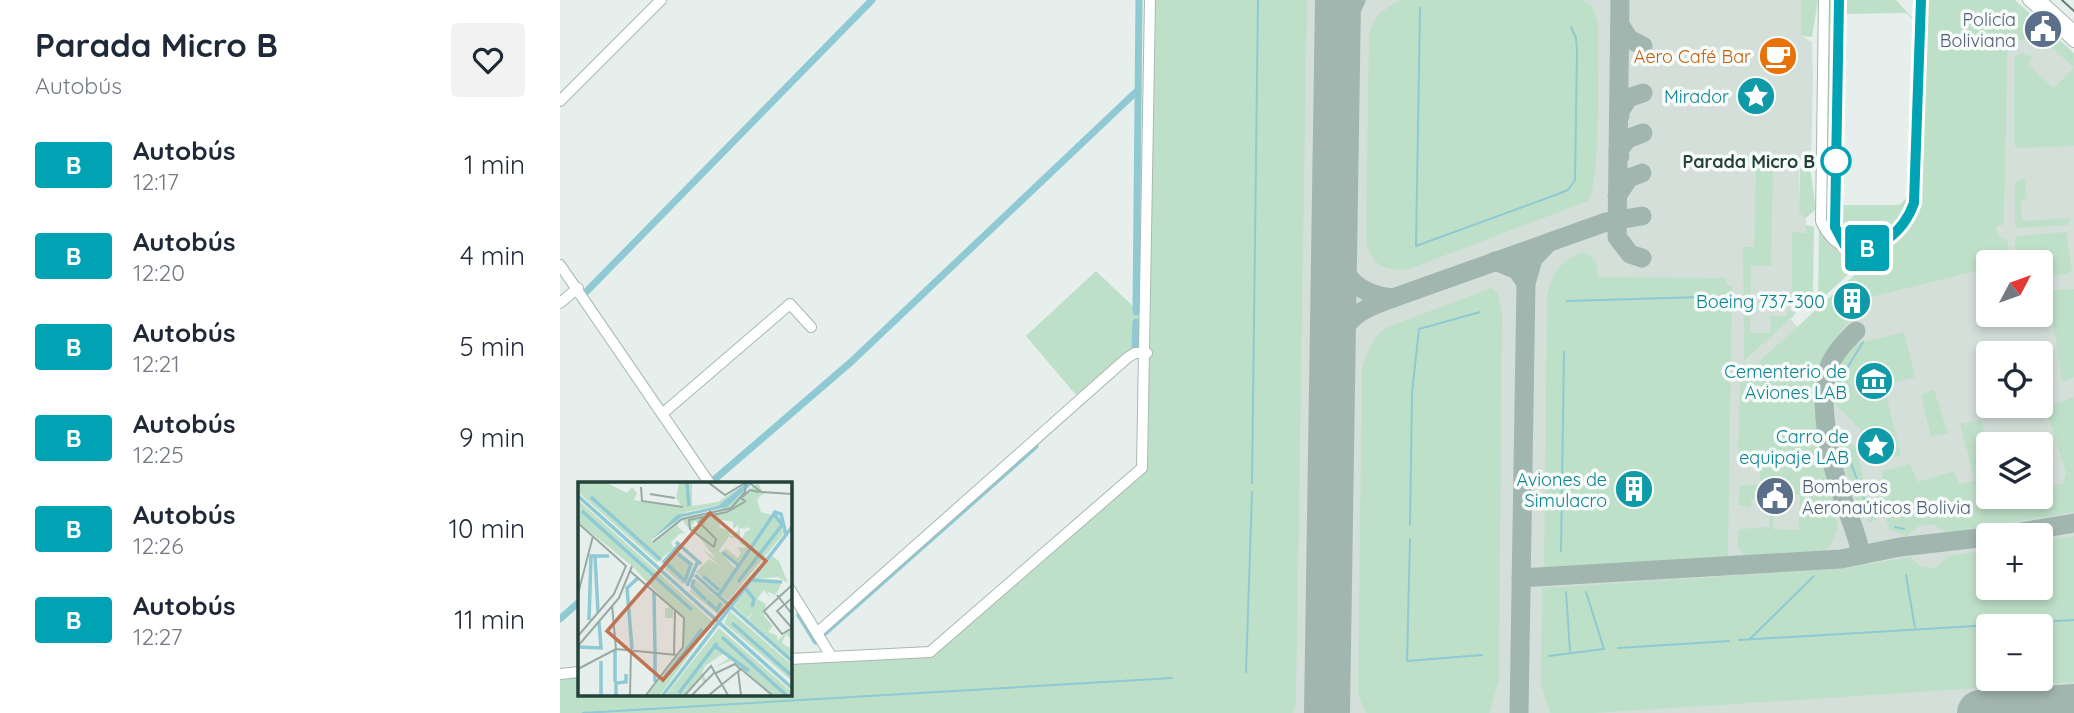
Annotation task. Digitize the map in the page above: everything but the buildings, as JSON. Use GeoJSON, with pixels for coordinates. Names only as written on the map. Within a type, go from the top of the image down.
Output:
{"type":"FeatureCollection","features":[{"type":"Feature","properties":{"kind":"street"},"geometry":{"type":"LineString","coordinates":[[560,102],[661,0]]}},
{"type":"Feature","properties":{"kind":"street"},"geometry":{"type":"LineString","coordinates":[[791,659],[831,656],[839,659],[930,652],[1139,472],[1144,458],[1147,353],[1144,319],[1150,0]]}},
{"type":"Feature","properties":{"kind":"street"},"geometry":{"type":"LineString","coordinates":[[1824,0],[1821,221],[1836,242],[1860,249],[1888,239],[1906,222],[1914,203],[1921,0]]}},
{"type":"Feature","properties":{"kind":"street"},"geometry":{"type":"LineString","coordinates":[[2028,0],[2074,42]]}},
{"type":"Feature","properties":{"kind":"street"},"geometry":{"type":"LineString","coordinates":[[2041,0],[2074,30]]}},
{"type":"Feature","properties":{"kind":"street"},"geometry":{"type":"LineString","coordinates":[[560,265],[709,482]]}},
{"type":"Feature","properties":{"kind":"street"},"geometry":{"type":"LineString","coordinates":[[560,303],[578,288]]}},
{"type":"Feature","properties":{"kind":"street"},"geometry":{"type":"LineString","coordinates":[[662,414],[790,303],[811,327]]}},
{"type":"Feature","properties":{"kind":"street"},"geometry":{"type":"LineString","coordinates":[[817,632],[1127,358],[1135,353],[1147,353]]}},
{"type":"Feature","properties":{"kind":"street"},"geometry":{"type":"LineString","coordinates":[[791,591],[831,656]]}},
{"type":"Feature","properties":{"kind":"street"},"geometry":{"type":"LineString","coordinates":[[560,674],[578,672]]}},
{"type":"Feature","properties":{"kind":"shaded area"},"geometry":{"type":"Polygon","coordinates":[[[1155,0],[1801,0],[1801,36],[1812,42],[1813,79],[1811,157],[1801,157],[1799,171],[1799,212],[1806,215],[1806,233],[1792,233],[1791,310],[1796,313],[1791,319],[1799,329],[1909,230],[2004,225],[2008,42],[2037,38],[2050,40],[2074,62],[2074,713],[560,713],[578,695],[791,696],[791,664],[926,657],[1148,467],[1155,0]]]}},
{"type":"Feature","properties":{"kind":"green space"},"geometry":{"type":"Polygon","coordinates":[[[1155,0],[1307,0],[1296,703],[1293,713],[560,713],[560,677],[578,676],[578,696],[791,696],[791,664],[926,657],[1148,467],[1155,0]]]}},
{"type":"Feature","properties":{"kind":"green space"},"geometry":{"type":"Polygon","coordinates":[[[1400,0],[1582,0],[1592,6],[1598,22],[1598,116],[1595,169],[1588,201],[1409,269],[1385,268],[1374,260],[1367,247],[1366,238],[1369,32],[1378,14],[1400,0]]]}},
{"type":"Feature","properties":{"kind":"green space"},"geometry":{"type":"Polygon","coordinates":[[[1801,0],[1818,0],[1812,37],[1801,36],[1801,0]]]}},
{"type":"Feature","properties":{"kind":"green space"},"geometry":{"type":"Polygon","coordinates":[[[1830,0],[1835,0],[1832,232],[1826,217],[1830,0]]]}},
{"type":"Feature","properties":{"kind":"green space"},"geometry":{"type":"Polygon","coordinates":[[[1843,0],[1896,0],[1916,22],[1911,199],[1893,228],[1877,241],[1857,245],[1841,233],[1839,205],[1899,205],[1910,195],[1913,20],[1906,13],[1842,14],[1843,0]]]}},
{"type":"Feature","properties":{"kind":"green space"},"geometry":{"type":"Polygon","coordinates":[[[1925,0],[2015,0],[2074,53],[2074,67],[2046,43],[2049,40],[2037,38],[2008,42],[2004,225],[1996,226],[1998,236],[2008,241],[2008,250],[1976,250],[1976,271],[1854,301],[1850,307],[1852,316],[1823,361],[1816,400],[1820,444],[1838,526],[1834,539],[1825,550],[1809,555],[1743,555],[1737,546],[1739,529],[1770,527],[1770,499],[1751,499],[1751,508],[1738,505],[1740,486],[1760,484],[1760,460],[1741,459],[1738,454],[1740,383],[1744,375],[1903,231],[1919,203],[1925,0]],[[1774,494],[1773,529],[1799,530],[1800,495],[1774,494]]]}},
{"type":"Feature","properties":{"kind":"green space"},"geometry":{"type":"Polygon","coordinates":[[[2020,53],[2033,57],[2027,64],[2054,88],[2074,67],[2074,146],[2018,148],[2014,145],[2014,58],[2020,53]]]}},
{"type":"Feature","properties":{"kind":"green space"},"geometry":{"type":"Polygon","coordinates":[[[1756,167],[1781,168],[1773,171],[1771,266],[1751,266],[1750,333],[1770,333],[1771,316],[1787,316],[1787,310],[1796,313],[1744,361],[1743,247],[1754,247],[1756,167]]]}},
{"type":"Feature","properties":{"kind":"green space"},"geometry":{"type":"Polygon","coordinates":[[[1800,168],[1810,168],[1816,209],[1806,218],[1799,213],[1800,168]]]}},
{"type":"Feature","properties":{"kind":"green space"},"geometry":{"type":"Polygon","coordinates":[[[2025,178],[2027,199],[2021,200],[2022,221],[2070,218],[2068,225],[2015,226],[2015,182],[2025,178]]]}},
{"type":"Feature","properties":{"kind":"green space"},"geometry":{"type":"Polygon","coordinates":[[[1806,225],[1814,227],[1813,294],[1805,305],[1791,305],[1792,232],[1806,233],[1806,225]]]}},
{"type":"Feature","properties":{"kind":"green space"},"geometry":{"type":"Polygon","coordinates":[[[1819,230],[1830,243],[1842,250],[1856,254],[1872,253],[1818,302],[1819,230]]]}},
{"type":"Feature","properties":{"kind":"green space"},"geometry":{"type":"Polygon","coordinates":[[[2066,232],[2072,270],[2068,274],[2053,275],[2053,250],[2015,250],[2015,238],[2066,232]]]}},
{"type":"Feature","properties":{"kind":"green space"},"geometry":{"type":"Polygon","coordinates":[[[1585,252],[1596,261],[1598,277],[1726,278],[1726,285],[1732,286],[1728,557],[1544,568],[1547,296],[1552,280],[1564,262],[1585,252]]]}},
{"type":"Feature","properties":{"kind":"green space"},"geometry":{"type":"Polygon","coordinates":[[[1096,271],[1140,313],[1139,349],[1121,356],[1076,395],[1026,336],[1096,271]]]}},
{"type":"Feature","properties":{"kind":"green space"},"geometry":{"type":"Polygon","coordinates":[[[1491,288],[1498,293],[1502,313],[1499,680],[1489,713],[1366,713],[1358,695],[1362,370],[1367,352],[1385,328],[1491,288]]]}},
{"type":"Feature","properties":{"kind":"green space"},"geometry":{"type":"Polygon","coordinates":[[[2074,289],[2074,377],[2062,382],[2053,321],[2053,290],[2074,289]]]}},
{"type":"Feature","properties":{"kind":"green space"},"geometry":{"type":"Polygon","coordinates":[[[1904,332],[1915,377],[1884,386],[1901,455],[1882,462],[1873,460],[1863,432],[1833,402],[1832,389],[1837,369],[1848,350],[1859,343],[1904,332]]]}},
{"type":"Feature","properties":{"kind":"green space"},"geometry":{"type":"Polygon","coordinates":[[[1934,390],[1948,433],[1931,437],[1921,394],[1934,390]]]}},
{"type":"Feature","properties":{"kind":"green space"},"geometry":{"type":"Polygon","coordinates":[[[2074,397],[2074,512],[2007,523],[1976,523],[1976,528],[1947,533],[1933,524],[1919,526],[1907,536],[1889,530],[1880,494],[1883,471],[1910,464],[1918,482],[1954,471],[1959,484],[1975,481],[1960,424],[1981,420],[1984,432],[1976,432],[1976,509],[2053,509],[2053,486],[2063,483],[2066,473],[2048,418],[2053,418],[2053,405],[2074,397]]]}},
{"type":"Feature","properties":{"kind":"green space"},"geometry":{"type":"Polygon","coordinates":[[[1846,436],[1856,449],[1866,491],[1877,519],[1870,523],[1858,504],[1847,474],[1842,441],[1846,436]]]}},
{"type":"Feature","properties":{"kind":"green space"},"geometry":{"type":"Polygon","coordinates":[[[2074,536],[2074,682],[2053,683],[2053,614],[1976,614],[1976,688],[1595,713],[1550,713],[1541,684],[1542,588],[1838,569],[1910,557],[1921,567],[1935,568],[1949,556],[1976,552],[1976,600],[2053,600],[2053,539],[2074,536]]]}},
{"type":"Feature","properties":{"kind":"waterway"},"geometry":{"type":"LineString","coordinates":[[587,291],[872,0]]}},
{"type":"Feature","properties":{"kind":"waterway"},"geometry":{"type":"LineString","coordinates":[[1136,312],[1139,0]]}},
{"type":"Feature","properties":{"kind":"waterway"},"geometry":{"type":"LineString","coordinates":[[1252,483],[1258,0]]}},
{"type":"Feature","properties":{"kind":"waterway"},"geometry":{"type":"LineString","coordinates":[[1420,8],[1416,246],[1568,190],[1575,180],[1577,52],[1576,38],[1571,27]]}},
{"type":"Feature","properties":{"kind":"waterway"},"geometry":{"type":"LineString","coordinates":[[715,479],[851,362],[1138,90]]}},
{"type":"Feature","properties":{"kind":"waterway"},"geometry":{"type":"LineString","coordinates":[[1567,301],[1700,297]]}},
{"type":"Feature","properties":{"kind":"waterway"},"geometry":{"type":"LineString","coordinates":[[1410,525],[1412,393],[1419,329],[1480,312]]}},
{"type":"Feature","properties":{"kind":"waterway"},"geometry":{"type":"LineString","coordinates":[[1135,346],[1136,322]]}},
{"type":"Feature","properties":{"kind":"waterway"},"geometry":{"type":"LineString","coordinates":[[1839,397],[1841,378],[1863,342]]}},
{"type":"Feature","properties":{"kind":"waterway"},"geometry":{"type":"LineString","coordinates":[[1561,551],[1564,352]]}},
{"type":"Feature","properties":{"kind":"waterway"},"geometry":{"type":"LineString","coordinates":[[824,633],[1035,446]]}},
{"type":"Feature","properties":{"kind":"waterway"},"geometry":{"type":"LineString","coordinates":[[1846,450],[1867,506]]}},
{"type":"Feature","properties":{"kind":"waterway"},"geometry":{"type":"LineString","coordinates":[[1246,672],[1252,492]]}},
{"type":"Feature","properties":{"kind":"waterway"},"geometry":{"type":"LineString","coordinates":[[1895,527],[1904,529]]}},
{"type":"Feature","properties":{"kind":"waterway"},"geometry":{"type":"LineString","coordinates":[[1410,539],[1407,661],[1482,655]]}},
{"type":"Feature","properties":{"kind":"waterway"},"geometry":{"type":"LineString","coordinates":[[1906,575],[1915,628]]}},
{"type":"Feature","properties":{"kind":"waterway"},"geometry":{"type":"LineString","coordinates":[[1750,639],[1814,576]]}},
{"type":"Feature","properties":{"kind":"waterway"},"geometry":{"type":"LineString","coordinates":[[1566,592],[1570,651]]}},
{"type":"Feature","properties":{"kind":"waterway"},"geometry":{"type":"LineString","coordinates":[[1549,656],[1604,649],[1586,592]]}},
{"type":"Feature","properties":{"kind":"waterway"},"geometry":{"type":"LineString","coordinates":[[560,619],[578,603]]}},
{"type":"Feature","properties":{"kind":"waterway"},"geometry":{"type":"LineString","coordinates":[[800,615],[816,641]]}},
{"type":"Feature","properties":{"kind":"waterway"},"geometry":{"type":"LineString","coordinates":[[1739,640],[2074,620]]}},
{"type":"Feature","properties":{"kind":"waterway"},"geometry":{"type":"LineString","coordinates":[[1618,648],[1729,641]]}},
{"type":"Feature","properties":{"kind":"waterway"},"geometry":{"type":"LineString","coordinates":[[583,713],[1172,678]]}},
{"type":"Feature","properties":{"kind":"taxiway"},"geometry":{"type":"LineString","coordinates":[[1338,36],[1356,0]]}},
{"type":"Feature","properties":{"kind":"taxiway"},"geometry":{"type":"LineString","coordinates":[[1620,0],[1617,237],[1630,254],[1642,258]]}},
{"type":"Feature","properties":{"kind":"taxiway"},"geometry":{"type":"LineString","coordinates":[[1620,25],[1629,39],[1643,46]]}},
{"type":"Feature","properties":{"kind":"taxiway"},"geometry":{"type":"LineString","coordinates":[[1620,116],[1619,113],[1628,98],[1643,93]]}},
{"type":"Feature","properties":{"kind":"taxiway"},"geometry":{"type":"LineString","coordinates":[[1620,156],[1618,152],[1627,139],[1643,133]]}},
{"type":"Feature","properties":{"kind":"taxiway"},"geometry":{"type":"LineString","coordinates":[[1617,196],[1629,178],[1642,173]]}},
{"type":"Feature","properties":{"kind":"taxiway"},"geometry":{"type":"LineString","coordinates":[[1393,298],[1606,222],[1642,216]]}},
{"type":"Feature","properties":{"kind":"taxiway"},"geometry":{"type":"LineString","coordinates":[[1333,358],[1342,334],[1353,318],[1393,298],[1370,293],[1353,282],[1341,265],[1334,243]]}},
{"type":"Feature","properties":{"kind":"taxiway"},"geometry":{"type":"LineString","coordinates":[[1495,261],[1517,270],[1526,283],[1533,259],[1548,243]]}},
{"type":"Feature","properties":{"kind":"taxiway"},"geometry":{"type":"LineString","coordinates":[[1519,713],[1526,283]]}},
{"type":"Feature","properties":{"kind":"taxiway"},"geometry":{"type":"LineString","coordinates":[[1856,331],[1839,349],[1830,364],[1824,398],[1833,465],[1861,555]]}},
{"type":"Feature","properties":{"kind":"taxiway"},"geometry":{"type":"LineString","coordinates":[[2053,527],[2074,523]]}},
{"type":"Feature","properties":{"kind":"taxiway"},"geometry":{"type":"LineString","coordinates":[[1521,578],[1841,559],[1900,547],[1976,538]]}},
{"type":"Feature","properties":{"kind":"taxiway"},"geometry":{"type":"LineString","coordinates":[[1327,703],[1330,713]]}},
{"type":"Feature","properties":{"kind":"runway"},"geometry":{"type":"LineString","coordinates":[[1327,713],[1338,0]]}},
{"type":"Feature","properties":{"kind":"runway"},"geometry":{"type":"LineString","coordinates":[[1980,713],[2074,707]]}},
{"type":"Feature","properties":{"kind":"tram line"},"geometry":{"type":"LineString","coordinates":[[2062,0],[2074,11]]}},
{"type":"Feature","properties":{"kind":"bus line","name":"B"},"geometry":{"type":"LineString","coordinates":[[1839,0],[1835,227],[1845,246],[1860,249],[1880,244],[1902,226],[1911,212],[1917,194],[1921,0]]}},
{"type":"Feature","properties":{"kind":"place","name":"Policía Boliviana"},"geometry":{"type":"Point","coordinates":[2043,29]}},
{"type":"Feature","properties":{"kind":"place","name":"Aero Café Bar"},"geometry":{"type":"Point","coordinates":[1778,56]}},
{"type":"Feature","properties":{"kind":"place","name":"Mirador"},"geometry":{"type":"Point","coordinates":[1756,96]}},
{"type":"Feature","properties":{"kind":"place","name":"Parada Micro B"},"geometry":{"type":"Point","coordinates":[1836,161]}},
{"type":"Feature","properties":{"kind":"place","name":"Boeing 737-300"},"geometry":{"type":"Point","coordinates":[1852,301]}},
{"type":"Feature","properties":{"kind":"place","name":"Cementerio de Aviones LAB"},"geometry":{"type":"Point","coordinates":[1874,381]}},
{"type":"Feature","properties":{"kind":"place","name":"Carro de equipaje LAB"},"geometry":{"type":"Point","coordinates":[1876,446]}},
{"type":"Feature","properties":{"kind":"place","name":"Aviones de Simulacro"},"geometry":{"type":"Point","coordinates":[1634,489]}},
{"type":"Feature","properties":{"kind":"place","name":"Bomberos Aeronaúticos Bolivia"},"geometry":{"type":"Point","coordinates":[1775,496]}}]}
